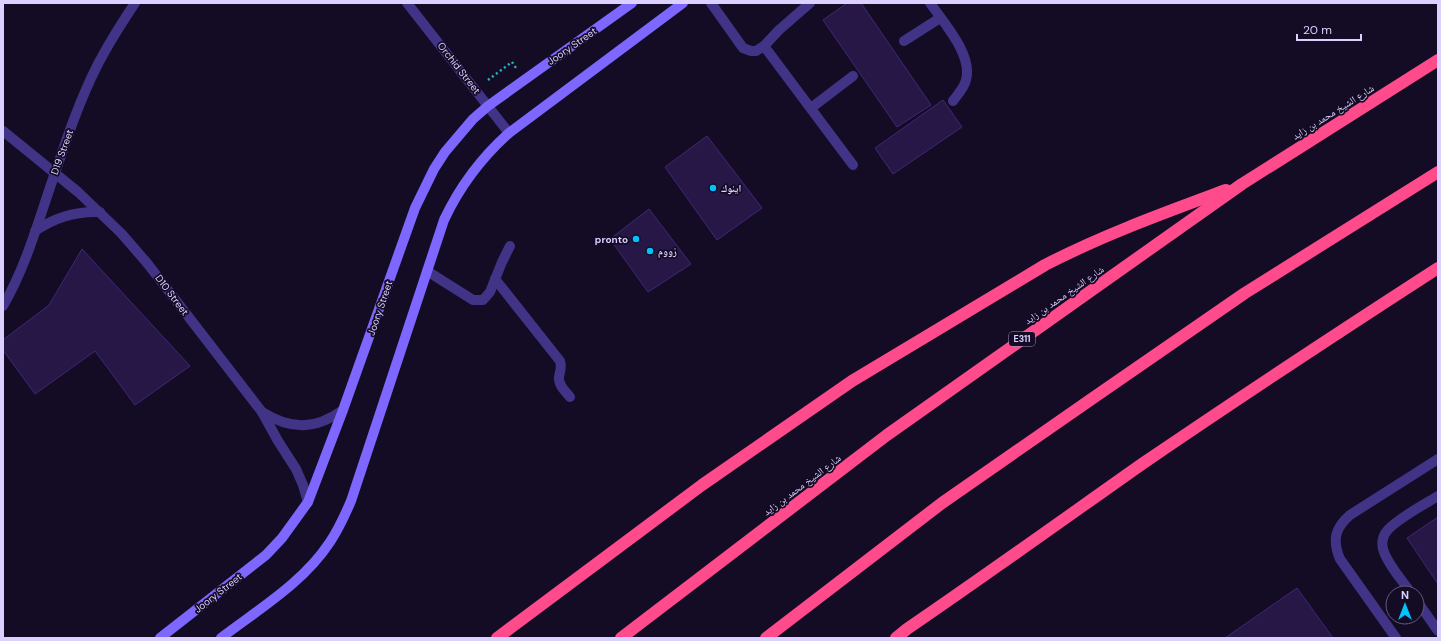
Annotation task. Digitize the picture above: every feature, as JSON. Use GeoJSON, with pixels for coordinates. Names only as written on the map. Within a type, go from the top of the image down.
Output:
{"type":"FeatureCollection","features":[{"type":"Feature","properties":{"kind":"highway","name":"شارع الشيخ محمد بن زايد"},"geometry":{"type":"LineString","coordinates":[[621,638],[887,435],[1242,184],[1438,60]]}},
{"type":"Feature","properties":{"kind":"highway"},"geometry":{"type":"LineString","coordinates":[[766,638],[942,504],[1092,398],[1245,293],[1438,172]]}},
{"type":"Feature","properties":{"kind":"highway"},"geometry":{"type":"LineString","coordinates":[[497,638],[702,485],[852,381],[1045,265],[1113,233],[1242,184]]}},
{"type":"Feature","properties":{"kind":"highway"},"geometry":{"type":"LineString","coordinates":[[896,638],[1148,460],[1294,361],[1438,268]]}},
{"type":"Feature","properties":{"kind":"street","name":"D19 Street"},"geometry":{"type":"LineString","coordinates":[[3,306],[13,290],[21,272],[80,103],[96,68],[115,34],[135,3]]}},
{"type":"Feature","properties":{"kind":"street","name":"Orchid Street"},"geometry":{"type":"LineString","coordinates":[[407,3],[509,133]]}},
{"type":"Feature","properties":{"kind":"street","name":"Joory Street"},"geometry":{"type":"LineString","coordinates":[[160,638],[266,555],[282,538],[308,502],[344,410],[423,188],[454,140],[473,119],[488,106],[632,3]]}},
{"type":"Feature","properties":{"kind":"street"},"geometry":{"type":"LineString","coordinates":[[221,638],[300,577],[325,548],[342,522],[351,501],[444,220],[453,200],[478,164],[509,133],[683,3]]}},
{"type":"Feature","properties":{"kind":"street"},"geometry":{"type":"LineString","coordinates":[[711,3],[743,48],[751,51],[756,51],[764,46],[779,30],[810,3]]}},
{"type":"Feature","properties":{"kind":"street"},"geometry":{"type":"LineString","coordinates":[[930,3],[962,49],[967,65],[966,81],[962,89],[952,101]]}},
{"type":"Feature","properties":{"kind":"street"},"geometry":{"type":"LineString","coordinates":[[904,41],[940,18]]}},
{"type":"Feature","properties":{"kind":"street"},"geometry":{"type":"LineString","coordinates":[[764,46],[853,166]]}},
{"type":"Feature","properties":{"kind":"street"},"geometry":{"type":"LineString","coordinates":[[811,108],[853,76]]}},
{"type":"Feature","properties":{"kind":"street","name":"D10 Street"},"geometry":{"type":"LineString","coordinates":[[3,131],[55,173],[121,232],[147,263],[262,412],[275,420],[303,426],[318,424],[332,419],[344,410]]}},
{"type":"Feature","properties":{"kind":"street"},"geometry":{"type":"LineString","coordinates":[[35,231],[59,218],[86,212],[100,212]]}},
{"type":"Feature","properties":{"kind":"street"},"geometry":{"type":"LineString","coordinates":[[427,271],[473,300],[483,300],[490,292],[510,246]]}},
{"type":"Feature","properties":{"kind":"street"},"geometry":{"type":"LineString","coordinates":[[495,279],[560,360],[561,368],[559,381],[570,397]]}},
{"type":"Feature","properties":{"kind":"street"},"geometry":{"type":"LineString","coordinates":[[262,412],[296,469],[308,502]]}},
{"type":"Feature","properties":{"kind":"street"},"geometry":{"type":"LineString","coordinates":[[1396,638],[1340,559],[1336,550],[1335,540],[1337,530],[1350,515],[1438,458]]}},
{"type":"Feature","properties":{"kind":"street"},"geometry":{"type":"LineString","coordinates":[[1406,585],[1387,558],[1383,550],[1382,541],[1386,532],[1392,525],[1438,496]]}},
{"type":"Feature","properties":{"kind":"street"},"geometry":{"type":"LineString","coordinates":[[1425,612],[1438,631]]}},
{"type":"Feature","properties":{"kind":"building"},"geometry":{"type":"Polygon","coordinates":[[[847,3],[861,3],[931,105],[897,127],[823,20],[847,3]]]}},
{"type":"Feature","properties":{"kind":"building"},"geometry":{"type":"Polygon","coordinates":[[[943,100],[962,127],[893,174],[875,148],[943,100]]]}},
{"type":"Feature","properties":{"kind":"building","name":"اينوك"},"geometry":{"type":"Polygon","coordinates":[[[707,136],[762,208],[717,240],[665,167],[707,136]]]}},
{"type":"Feature","properties":{"kind":"building","name":"زووم"},"geometry":{"type":"Polygon","coordinates":[[[649,209],[691,264],[648,292],[610,239],[649,209]]]}},
{"type":"Feature","properties":{"kind":"building"},"geometry":{"type":"Polygon","coordinates":[[[82,249],[190,366],[135,405],[95,351],[35,394],[3,350],[3,340],[49,305],[82,249]]]}},
{"type":"Feature","properties":{"kind":"building"},"geometry":{"type":"Polygon","coordinates":[[[1438,517],[1438,584],[1407,538],[1438,517]]]}},
{"type":"Feature","properties":{"kind":"building"},"geometry":{"type":"Polygon","coordinates":[[[1297,588],[1333,638],[1225,638],[1297,588]]]}},
{"type":"Feature","properties":{"kind":"place","name":"اينوك"},"geometry":{"type":"Point","coordinates":[713,188]}},
{"type":"Feature","properties":{"kind":"place","name":"pronto"},"geometry":{"type":"Point","coordinates":[636,239]}},
{"type":"Feature","properties":{"kind":"place","name":"زووم"},"geometry":{"type":"Point","coordinates":[650,251]}}]}
